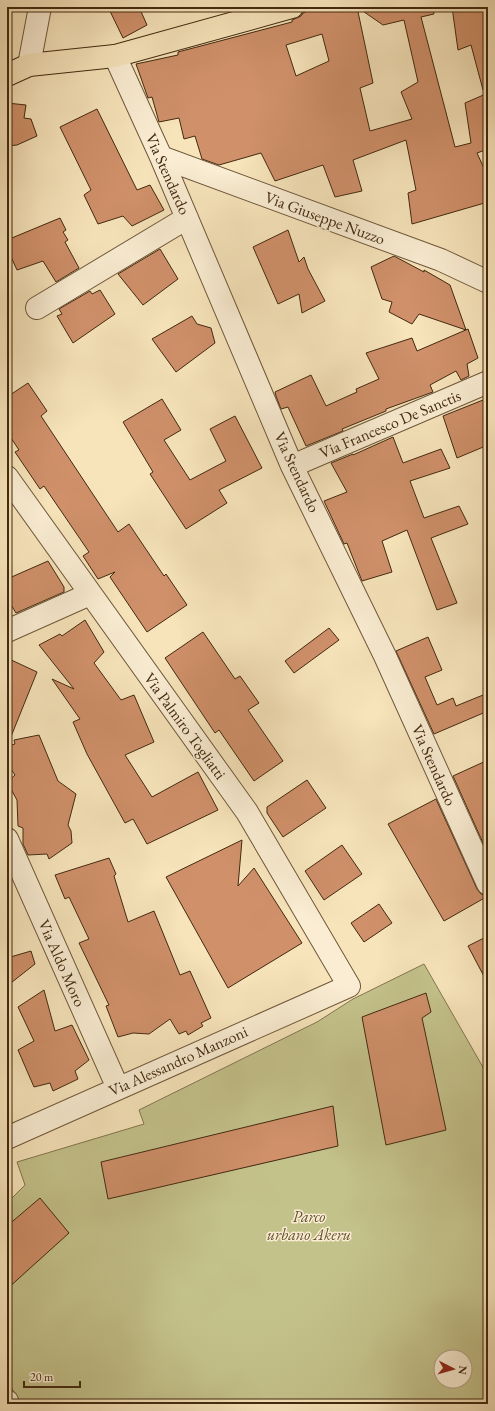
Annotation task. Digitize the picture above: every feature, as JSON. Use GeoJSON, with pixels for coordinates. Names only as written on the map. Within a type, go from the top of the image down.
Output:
{"type":"FeatureCollection","features":[{"type":"Feature","properties":{"kind":"main road"},"geometry":{"type":"LineString","coordinates":[[7,75],[29,66],[115,56],[292,7]]}},
{"type":"Feature","properties":{"kind":"street"},"geometry":{"type":"LineString","coordinates":[[29,66],[40,7]]}},
{"type":"Feature","properties":{"kind":"street","name":"Via Stendardo"},"geometry":{"type":"LineString","coordinates":[[115,56],[161,157],[292,466],[385,656],[488,884]]}},
{"type":"Feature","properties":{"kind":"street","name":"Via Giuseppe Nuzzo"},"geometry":{"type":"LineString","coordinates":[[161,157],[441,260],[488,282]]}},
{"type":"Feature","properties":{"kind":"street"},"geometry":{"type":"LineString","coordinates":[[37,308],[187,218]]}},
{"type":"Feature","properties":{"kind":"street","name":"Via Francesco De Sanctis"},"geometry":{"type":"LineString","coordinates":[[292,466],[488,382]]}},
{"type":"Feature","properties":{"kind":"street","name":"Via Palmiro Togliatti"},"geometry":{"type":"LineString","coordinates":[[7,477],[247,812],[349,986]]}},
{"type":"Feature","properties":{"kind":"street"},"geometry":{"type":"LineString","coordinates":[[7,631],[90,594]]}},
{"type":"Feature","properties":{"kind":"street","name":"Via Aldo Moro"},"geometry":{"type":"LineString","coordinates":[[7,839],[118,1088]]}},
{"type":"Feature","properties":{"kind":"street","name":"Via Alessandro Manzoni"},"geometry":{"type":"LineString","coordinates":[[7,1138],[349,986]]}},
{"type":"Feature","properties":{"kind":"green space","name":"Parco urbano Akeru"},"geometry":{"type":"Polygon","coordinates":[[[424,964],[488,1076],[488,1400],[479,1404],[20,1404],[7,1379],[7,1203],[25,1185],[17,1162],[144,1124],[139,1110],[317,1022],[353,999],[424,964]]]}},
{"type":"Feature","properties":{"kind":"building"},"geometry":{"type":"Polygon","coordinates":[[[108,7],[139,7],[147,25],[123,38],[108,7]]]}},
{"type":"Feature","properties":{"kind":"building"},"geometry":{"type":"Polygon","coordinates":[[[316,7],[357,7],[433,7],[434,14],[421,17],[455,147],[471,143],[465,103],[488,93],[488,149],[477,153],[488,177],[488,202],[412,224],[408,193],[416,190],[406,140],[353,160],[362,191],[335,197],[323,165],[275,181],[261,153],[219,165],[202,159],[195,136],[184,139],[179,118],[159,122],[152,97],[148,98],[136,64],[178,55],[178,52],[292,22],[292,20],[301,16],[303,13],[316,7]],[[357,7],[373,83],[360,88],[370,131],[412,119],[401,92],[418,82],[404,20],[383,25],[357,7]],[[322,34],[286,45],[296,76],[329,61],[322,34]]]}},
{"type":"Feature","properties":{"kind":"building"},"geometry":{"type":"Polygon","coordinates":[[[452,7],[488,7],[488,89],[483,90],[471,45],[458,50],[452,7]]]}},
{"type":"Feature","properties":{"kind":"building"},"geometry":{"type":"Polygon","coordinates":[[[7,103],[26,105],[24,118],[31,119],[37,136],[17,145],[7,146],[7,103]]]}},
{"type":"Feature","properties":{"kind":"building"},"geometry":{"type":"Polygon","coordinates":[[[97,109],[137,190],[150,185],[164,210],[132,226],[123,216],[98,224],[84,195],[91,190],[60,127],[97,109]]]}},
{"type":"Feature","properties":{"kind":"building"},"geometry":{"type":"Polygon","coordinates":[[[60,218],[66,230],[63,232],[68,240],[65,242],[79,268],[56,282],[43,261],[17,270],[7,248],[7,240],[60,218]]]}},
{"type":"Feature","properties":{"kind":"building"},"geometry":{"type":"Polygon","coordinates":[[[288,230],[299,262],[304,257],[308,269],[325,301],[302,313],[299,294],[278,304],[253,247],[288,230]]]}},
{"type":"Feature","properties":{"kind":"building"},"geometry":{"type":"Polygon","coordinates":[[[160,249],[178,279],[143,305],[118,274],[160,249]]]}},
{"type":"Feature","properties":{"kind":"building"},"geometry":{"type":"Polygon","coordinates":[[[394,256],[424,272],[424,270],[450,285],[466,330],[419,314],[412,324],[389,312],[392,302],[382,299],[371,267],[394,256]]]}},
{"type":"Feature","properties":{"kind":"building"},"geometry":{"type":"Polygon","coordinates":[[[100,290],[115,314],[73,343],[57,316],[62,314],[59,309],[90,291],[92,294],[100,290]]]}},
{"type":"Feature","properties":{"kind":"building"},"geometry":{"type":"Polygon","coordinates":[[[192,316],[197,324],[211,328],[215,343],[176,372],[152,339],[192,316]]]}},
{"type":"Feature","properties":{"kind":"building"},"geometry":{"type":"Polygon","coordinates":[[[468,329],[478,358],[467,364],[469,376],[461,380],[456,371],[430,385],[433,392],[386,409],[386,411],[342,429],[343,431],[306,446],[288,407],[281,409],[275,392],[311,375],[326,406],[357,392],[356,389],[379,379],[366,353],[412,338],[417,351],[468,329]]]}},
{"type":"Feature","properties":{"kind":"building"},"geometry":{"type":"Polygon","coordinates":[[[28,383],[47,411],[41,416],[118,532],[129,524],[164,576],[166,574],[187,605],[147,632],[110,577],[115,572],[98,579],[83,556],[89,552],[44,486],[40,489],[15,452],[19,450],[7,432],[7,397],[28,383]]]}},
{"type":"Feature","properties":{"kind":"building"},"geometry":{"type":"Polygon","coordinates":[[[488,398],[488,445],[457,458],[443,416],[488,398]]]}},
{"type":"Feature","properties":{"kind":"building"},"geometry":{"type":"Polygon","coordinates":[[[162,399],[181,430],[164,440],[190,480],[226,461],[210,429],[235,416],[262,468],[219,490],[227,503],[186,529],[150,474],[153,472],[123,422],[162,399]]]}},
{"type":"Feature","properties":{"kind":"building"},"geometry":{"type":"Polygon","coordinates":[[[393,437],[403,463],[441,449],[450,468],[410,481],[424,518],[459,506],[468,524],[431,538],[457,603],[437,610],[407,530],[382,541],[392,572],[362,581],[347,543],[344,544],[324,501],[347,492],[331,463],[393,437]]]}},
{"type":"Feature","properties":{"kind":"building"},"geometry":{"type":"Polygon","coordinates":[[[48,561],[64,587],[64,592],[16,613],[7,598],[7,579],[48,561]]]}},
{"type":"Feature","properties":{"kind":"building"},"geometry":{"type":"Polygon","coordinates":[[[85,620],[104,652],[94,663],[121,700],[134,695],[154,742],[125,755],[152,797],[198,772],[218,810],[147,844],[133,819],[125,823],[87,754],[73,722],[80,719],[52,679],[74,689],[39,645],[60,634],[62,636],[85,620]]]}},
{"type":"Feature","properties":{"kind":"building"},"geometry":{"type":"Polygon","coordinates":[[[329,628],[339,640],[294,673],[285,661],[329,628]]]}},
{"type":"Feature","properties":{"kind":"building"},"geometry":{"type":"Polygon","coordinates":[[[203,632],[235,679],[240,676],[259,703],[248,710],[283,761],[254,781],[219,730],[215,733],[165,658],[203,632]]]}},
{"type":"Feature","properties":{"kind":"building"},"geometry":{"type":"Polygon","coordinates":[[[428,637],[442,670],[425,677],[437,705],[453,698],[456,706],[488,693],[488,711],[434,734],[396,651],[428,637]]]}},
{"type":"Feature","properties":{"kind":"building"},"geometry":{"type":"Polygon","coordinates":[[[7,658],[37,672],[8,744],[7,744],[7,658]]]}},
{"type":"Feature","properties":{"kind":"building"},"geometry":{"type":"Polygon","coordinates":[[[39,735],[58,781],[76,794],[68,825],[71,831],[72,843],[49,859],[47,854],[28,855],[23,844],[23,828],[18,826],[17,800],[7,782],[15,775],[7,763],[7,746],[15,744],[14,740],[39,735]]]}},
{"type":"Feature","properties":{"kind":"building"},"geometry":{"type":"Polygon","coordinates":[[[488,760],[488,854],[453,776],[488,760]]]}},
{"type":"Feature","properties":{"kind":"building"},"geometry":{"type":"Polygon","coordinates":[[[307,780],[326,808],[283,837],[267,813],[267,807],[307,780]]]}},
{"type":"Feature","properties":{"kind":"building"},"geometry":{"type":"Polygon","coordinates":[[[436,799],[477,889],[481,894],[488,896],[444,921],[388,824],[436,799]]]}},
{"type":"Feature","properties":{"kind":"building"},"geometry":{"type":"Polygon","coordinates":[[[242,840],[238,886],[254,868],[302,943],[228,988],[166,877],[242,840]]]}},
{"type":"Feature","properties":{"kind":"building"},"geometry":{"type":"Polygon","coordinates":[[[342,845],[362,874],[324,900],[305,871],[342,845]]]}},
{"type":"Feature","properties":{"kind":"building"},"geometry":{"type":"Polygon","coordinates":[[[109,858],[116,874],[114,876],[128,922],[154,911],[180,975],[190,971],[211,1018],[201,1023],[203,1026],[188,1035],[186,1031],[179,1034],[170,1019],[149,1034],[133,1033],[118,1037],[106,1006],[109,1005],[79,943],[89,939],[69,897],[65,899],[55,875],[109,858]]]}},
{"type":"Feature","properties":{"kind":"building"},"geometry":{"type":"Polygon","coordinates":[[[379,904],[392,923],[364,942],[351,923],[379,904]]]}},
{"type":"Feature","properties":{"kind":"building"},"geometry":{"type":"Polygon","coordinates":[[[488,936],[488,984],[468,946],[488,936]]]}},
{"type":"Feature","properties":{"kind":"building"},"geometry":{"type":"Polygon","coordinates":[[[31,951],[35,964],[7,986],[7,958],[31,951]]]}},
{"type":"Feature","properties":{"kind":"building"},"geometry":{"type":"Polygon","coordinates":[[[44,990],[55,1031],[72,1025],[89,1060],[75,1071],[78,1079],[53,1091],[50,1083],[34,1087],[18,1050],[34,1041],[18,1007],[44,990]]]}},
{"type":"Feature","properties":{"kind":"building"},"geometry":{"type":"Polygon","coordinates":[[[426,993],[431,1012],[422,1018],[446,1130],[386,1145],[362,1017],[426,993]]]}},
{"type":"Feature","properties":{"kind":"building"},"geometry":{"type":"Polygon","coordinates":[[[333,1106],[338,1146],[108,1199],[101,1162],[333,1106]]]}},
{"type":"Feature","properties":{"kind":"building"},"geometry":{"type":"Polygon","coordinates":[[[40,1198],[69,1233],[7,1289],[7,1226],[40,1198]]]}}]}
